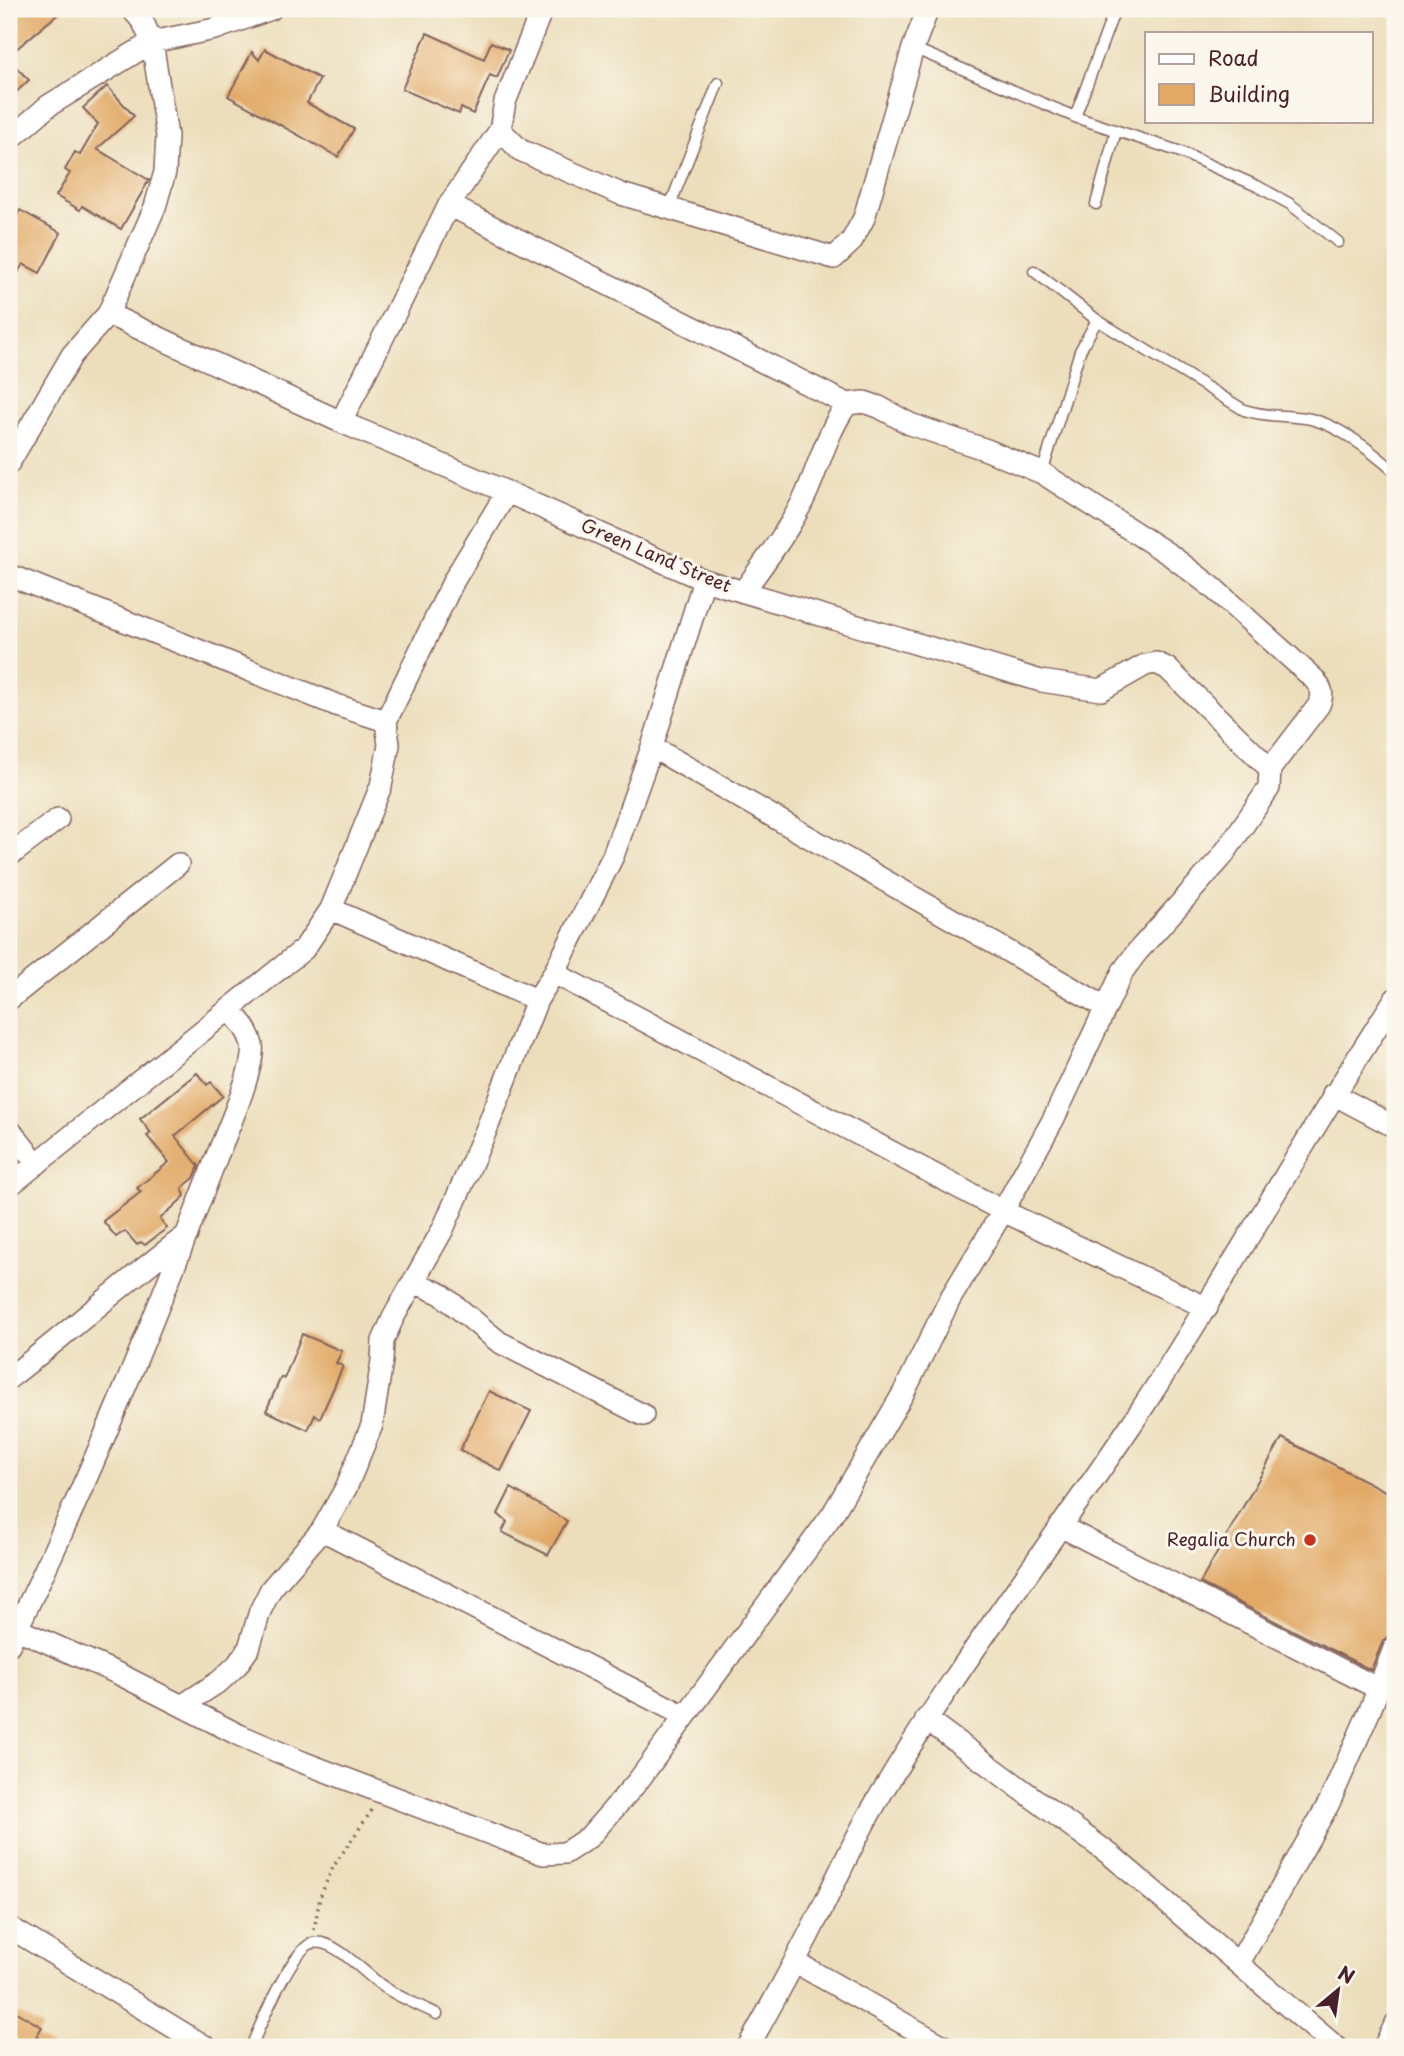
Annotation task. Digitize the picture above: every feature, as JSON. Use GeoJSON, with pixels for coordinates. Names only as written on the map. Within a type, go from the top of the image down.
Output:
{"type":"FeatureCollection","features":[{"type":"Feature","properties":{"kind":"street"},"geometry":{"type":"LineString","coordinates":[[9,463],[72,355],[108,314],[155,207],[165,172],[167,136],[152,42],[143,22],[132,9]]}},
{"type":"Feature","properties":{"kind":"street"},"geometry":{"type":"LineString","coordinates":[[9,140],[48,106],[152,42],[215,29],[271,9]]}},
{"type":"Feature","properties":{"kind":"street"},"geometry":{"type":"LineString","coordinates":[[341,422],[449,205],[500,130],[505,102],[542,9]]}},
{"type":"Feature","properties":{"kind":"street"},"geometry":{"type":"LineString","coordinates":[[500,130],[520,150],[621,194],[834,258],[851,242],[864,218],[913,48],[928,9]]}},
{"type":"Feature","properties":{"kind":"street"},"geometry":{"type":"LineString","coordinates":[[229,1010],[242,1022],[253,1046],[246,1081],[187,1234],[81,1491],[11,1634],[183,1705],[252,1740],[382,1793],[542,1854],[565,1853],[589,1837],[638,1781],[832,1515],[904,1392],[950,1299],[1003,1211],[1054,1118],[1123,971],[1221,858],[1261,803],[1269,788],[1270,769],[1320,705],[1322,690],[1314,679],[1212,587],[1170,555],[1042,473],[987,450],[910,424],[879,407],[864,402],[847,404],[449,205]]}},
{"type":"Feature","properties":{"kind":"street","name":"Green Land Street"},"geometry":{"type":"LineString","coordinates":[[108,314],[341,422],[704,580],[1041,681],[1091,690],[1110,687],[1145,665],[1156,663],[1167,668],[1270,769]]}},
{"type":"Feature","properties":{"kind":"street"},"geometry":{"type":"LineString","coordinates":[[743,592],[779,542],[806,494],[834,422],[847,404]]}},
{"type":"Feature","properties":{"kind":"street"},"geometry":{"type":"LineString","coordinates":[[9,1186],[304,949],[331,909],[381,786],[389,745],[386,721],[454,580],[507,492]]}},
{"type":"Feature","properties":{"kind":"street"},"geometry":{"type":"LineString","coordinates":[[9,575],[326,701],[386,721]]}},
{"type":"Feature","properties":{"kind":"street"},"geometry":{"type":"LineString","coordinates":[[183,1705],[220,1681],[237,1665],[249,1648],[260,1611],[271,1589],[322,1530],[346,1488],[372,1424],[383,1341],[443,1229],[487,1128],[537,1000],[554,973],[613,856],[652,747],[704,580]]}},
{"type":"Feature","properties":{"kind":"street"},"geometry":{"type":"LineString","coordinates":[[652,747],[1105,1007]]}},
{"type":"Feature","properties":{"kind":"street"},"geometry":{"type":"LineString","coordinates":[[9,856],[58,819]]}},
{"type":"Feature","properties":{"kind":"street"},"geometry":{"type":"LineString","coordinates":[[9,999],[178,864]]}},
{"type":"Feature","properties":{"kind":"street"},"geometry":{"type":"LineString","coordinates":[[331,909],[537,1000]]}},
{"type":"Feature","properties":{"kind":"street"},"geometry":{"type":"LineString","coordinates":[[554,973],[1003,1211],[1207,1308]]}},
{"type":"Feature","properties":{"kind":"street"},"geometry":{"type":"LineString","coordinates":[[748,2047],[795,1962],[869,1815],[926,1719],[1093,1482],[1207,1308],[1333,1094],[1395,999]]}},
{"type":"Feature","properties":{"kind":"street"},"geometry":{"type":"LineString","coordinates":[[1333,1094],[1395,1127]]}},
{"type":"Feature","properties":{"kind":"street"},"geometry":{"type":"LineString","coordinates":[[9,1129],[37,1164]]}},
{"type":"Feature","properties":{"kind":"street"},"geometry":{"type":"LineString","coordinates":[[9,1378],[187,1234]]}},
{"type":"Feature","properties":{"kind":"street"},"geometry":{"type":"LineString","coordinates":[[414,1282],[441,1294],[499,1342],[643,1415]]}},
{"type":"Feature","properties":{"kind":"street"},"geometry":{"type":"LineString","coordinates":[[1060,1526],[1378,1689]]}},
{"type":"Feature","properties":{"kind":"street"},"geometry":{"type":"LineString","coordinates":[[322,1530],[685,1716]]}},
{"type":"Feature","properties":{"kind":"street"},"geometry":{"type":"LineString","coordinates":[[1239,1963],[1329,1803],[1395,1646]]}},
{"type":"Feature","properties":{"kind":"street"},"geometry":{"type":"LineString","coordinates":[[926,1719],[1112,1856],[1172,1910],[1239,1963],[1336,2047]]}},
{"type":"Feature","properties":{"kind":"street"},"geometry":{"type":"LineString","coordinates":[[9,1927],[206,2047]]}},
{"type":"Feature","properties":{"kind":"street"},"geometry":{"type":"LineString","coordinates":[[795,1962],[944,2047]]}},
{"type":"Feature","properties":{"kind":"street"},"geometry":{"type":"LineString","coordinates":[[1384,2047],[1395,2025]]}},
{"type":"Feature","properties":{"kind":"lane"},"geometry":{"type":"LineString","coordinates":[[1075,117],[1115,9]]}},
{"type":"Feature","properties":{"kind":"lane"},"geometry":{"type":"LineString","coordinates":[[913,48],[1075,117],[1178,151],[1257,186],[1290,204],[1338,242]]}},
{"type":"Feature","properties":{"kind":"lane"},"geometry":{"type":"LineString","coordinates":[[669,208],[718,83]]}},
{"type":"Feature","properties":{"kind":"lane"},"geometry":{"type":"LineString","coordinates":[[1096,204],[1116,131]]}},
{"type":"Feature","properties":{"kind":"lane"},"geometry":{"type":"LineString","coordinates":[[1034,271],[1097,320],[1244,410],[1261,416],[1307,418],[1330,427],[1358,442],[1395,472]]}},
{"type":"Feature","properties":{"kind":"lane"},"geometry":{"type":"LineString","coordinates":[[1042,473],[1080,351],[1097,320]]}},
{"type":"Feature","properties":{"kind":"lane"},"geometry":{"type":"LineString","coordinates":[[251,2047],[287,1972],[303,1948],[312,1943],[324,1942],[335,1948],[367,1976],[387,1989],[437,2014]]}},
{"type":"Feature","properties":{"kind":"path"},"geometry":{"type":"LineString","coordinates":[[312,1943],[320,1896],[325,1883],[344,1848],[362,1827],[382,1793]]}},
{"type":"Feature","properties":{"kind":"building"},"geometry":{"type":"Polygon","coordinates":[[[20,9],[64,9],[9,55],[9,18],[20,9]]]}},
{"type":"Feature","properties":{"kind":"building"},"geometry":{"type":"Polygon","coordinates":[[[427,33],[484,59],[491,42],[509,50],[497,78],[490,75],[473,114],[461,108],[459,114],[402,89],[427,33]]]}},
{"type":"Feature","properties":{"kind":"building"},"geometry":{"type":"Polygon","coordinates":[[[265,49],[320,79],[307,103],[354,129],[338,157],[228,96],[252,52],[259,60],[265,49]]]}},
{"type":"Feature","properties":{"kind":"building"},"geometry":{"type":"Polygon","coordinates":[[[9,60],[29,80],[9,99],[9,60]]]}},
{"type":"Feature","properties":{"kind":"building"},"geometry":{"type":"Polygon","coordinates":[[[107,86],[134,116],[97,149],[149,180],[121,229],[82,206],[80,210],[56,196],[70,173],[65,170],[75,152],[80,155],[98,124],[83,108],[107,86]]]}},
{"type":"Feature","properties":{"kind":"building"},"geometry":{"type":"Polygon","coordinates":[[[20,210],[61,233],[40,273],[23,264],[9,288],[9,230],[20,210]]]}},
{"type":"Feature","properties":{"kind":"building"},"geometry":{"type":"Polygon","coordinates":[[[197,1073],[207,1085],[211,1082],[223,1096],[175,1136],[199,1166],[194,1178],[182,1188],[185,1196],[160,1219],[167,1228],[145,1245],[141,1242],[137,1245],[125,1231],[116,1237],[103,1221],[141,1192],[137,1188],[169,1162],[147,1136],[151,1133],[140,1119],[197,1073]]]}},
{"type":"Feature","properties":{"kind":"building"},"geometry":{"type":"Polygon","coordinates":[[[302,1334],[342,1351],[336,1363],[343,1366],[320,1418],[315,1415],[308,1430],[266,1411],[281,1377],[284,1379],[302,1334]]]}},
{"type":"Feature","properties":{"kind":"building"},"geometry":{"type":"Polygon","coordinates":[[[489,1391],[531,1411],[501,1471],[460,1450],[489,1391]]]}},
{"type":"Feature","properties":{"kind":"building","name":"Regalia Church"},"geometry":{"type":"Polygon","coordinates":[[[1282,1438],[1395,1496],[1395,1619],[1371,1670],[1200,1583],[1282,1438]]]}},
{"type":"Feature","properties":{"kind":"building"},"geometry":{"type":"Polygon","coordinates":[[[511,1488],[567,1521],[548,1555],[502,1532],[507,1522],[498,1514],[511,1488]]]}},
{"type":"Feature","properties":{"kind":"building"},"geometry":{"type":"Polygon","coordinates":[[[9,2008],[42,2027],[36,2037],[54,2047],[9,2047],[9,2008]]]}},
{"type":"Feature","properties":{"kind":"place","name":"Regalia Church"},"geometry":{"type":"Point","coordinates":[1310,1540]}}]}
